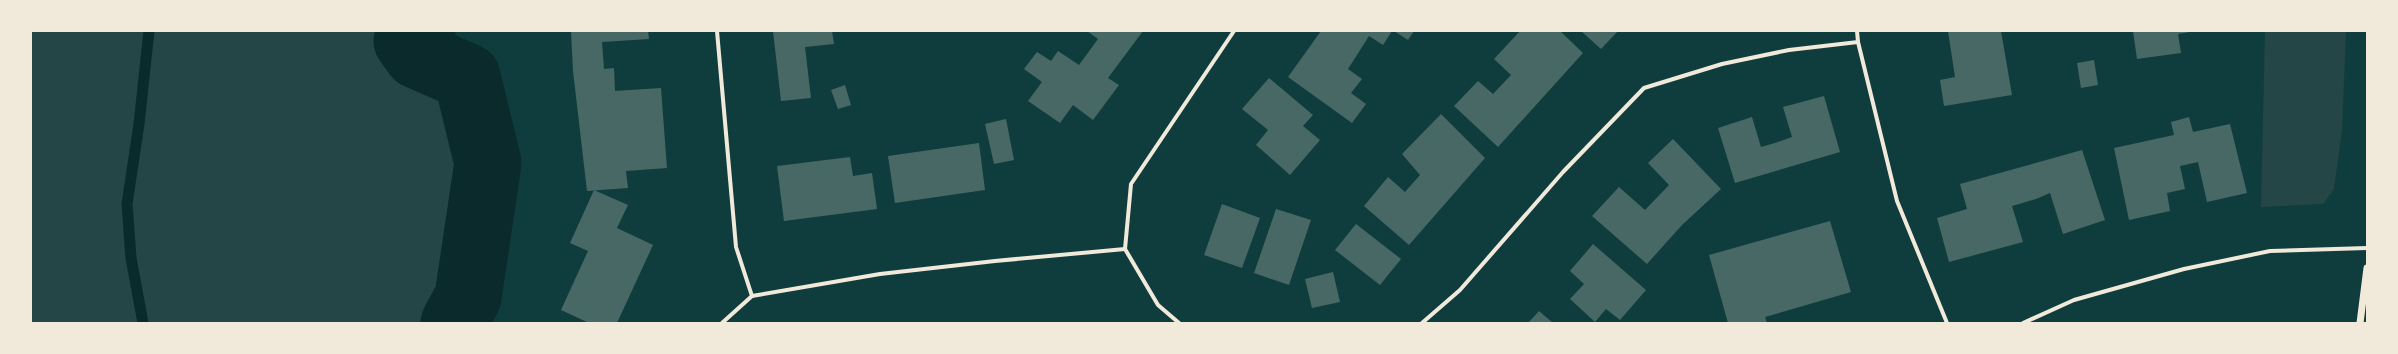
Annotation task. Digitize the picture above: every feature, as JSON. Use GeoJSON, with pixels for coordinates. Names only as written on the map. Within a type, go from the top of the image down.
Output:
{"type":"FeatureCollection","features":[{"type":"Feature","properties":{"kind":"street"},"geometry":{"type":"LineString","coordinates":[[717,31],[736,247],[752,296]]}},
{"type":"Feature","properties":{"kind":"street"},"geometry":{"type":"LineString","coordinates":[[1179,323],[1158,305],[1125,249],[1131,184],[1234,31]]}},
{"type":"Feature","properties":{"kind":"street"},"geometry":{"type":"LineString","coordinates":[[1857,31],[1858,42],[1897,201],[1947,323]]}},
{"type":"Feature","properties":{"kind":"street"},"geometry":{"type":"LineString","coordinates":[[1422,323],[1460,290],[1563,172],[1644,88],[1729,62],[1789,50],[1858,42]]}},
{"type":"Feature","properties":{"kind":"street"},"geometry":{"type":"LineString","coordinates":[[2023,323],[2074,300],[2184,269],[2270,251],[2367,248]]}},
{"type":"Feature","properties":{"kind":"street"},"geometry":{"type":"LineString","coordinates":[[722,323],[752,296],[880,274],[995,261],[1125,249]]}},
{"type":"Feature","properties":{"kind":"street"},"geometry":{"type":"LineString","coordinates":[[2360,323],[2367,268]]}},
{"type":"Feature","properties":{"kind":"shaded area"},"geometry":{"type":"Polygon","coordinates":[[[31,31],[450,31],[450,65],[484,146],[498,204],[442,323],[31,323],[31,31]]]}},
{"type":"Feature","properties":{"kind":"shaded area"},"geometry":{"type":"Polygon","coordinates":[[[2265,31],[2346,31],[2342,130],[2334,189],[2323,204],[2261,207],[2265,31]]]}},
{"type":"Feature","properties":{"kind":"building"},"geometry":{"type":"Polygon","coordinates":[[[571,31],[648,31],[649,39],[602,42],[604,69],[614,68],[615,91],[661,88],[667,168],[626,171],[628,188],[587,191],[573,71],[571,31]]]}},
{"type":"Feature","properties":{"kind":"building"},"geometry":{"type":"Polygon","coordinates":[[[773,31],[832,31],[834,44],[805,47],[811,98],[781,101],[773,31]]]}},
{"type":"Feature","properties":{"kind":"building"},"geometry":{"type":"Polygon","coordinates":[[[1087,31],[1143,31],[1108,78],[1119,85],[1093,120],[1073,105],[1060,123],[1028,101],[1042,82],[1024,69],[1037,52],[1051,61],[1058,51],[1079,65],[1098,39],[1087,31]]]}},
{"type":"Feature","properties":{"kind":"building"},"geometry":{"type":"Polygon","coordinates":[[[1321,31],[1392,31],[1383,45],[1369,36],[1348,69],[1362,79],[1351,93],[1366,104],[1352,123],[1288,77],[1321,31]]]}},
{"type":"Feature","properties":{"kind":"building"},"geometry":{"type":"Polygon","coordinates":[[[1394,31],[1414,31],[1408,40],[1394,31]]]}},
{"type":"Feature","properties":{"kind":"building"},"geometry":{"type":"Polygon","coordinates":[[[1520,31],[1560,31],[1583,53],[1498,147],[1454,106],[1478,81],[1493,94],[1511,75],[1494,59],[1520,31]]]}},
{"type":"Feature","properties":{"kind":"building"},"geometry":{"type":"Polygon","coordinates":[[[1581,31],[1618,31],[1601,49],[1581,31]]]}},
{"type":"Feature","properties":{"kind":"building"},"geometry":{"type":"Polygon","coordinates":[[[1948,31],[2001,31],[2012,95],[1944,106],[1940,80],[1955,77],[1948,31]]]}},
{"type":"Feature","properties":{"kind":"building"},"geometry":{"type":"Polygon","coordinates":[[[2133,31],[2190,32],[2178,34],[2181,53],[2137,59],[2133,31]]]}},
{"type":"Feature","properties":{"kind":"building"},"geometry":{"type":"Polygon","coordinates":[[[2094,60],[2098,85],[2081,88],[2077,63],[2094,60]]]}},
{"type":"Feature","properties":{"kind":"building"},"geometry":{"type":"Polygon","coordinates":[[[1269,78],[1313,115],[1303,126],[1320,140],[1290,175],[1256,145],[1268,130],[1242,109],[1269,78]]]}},
{"type":"Feature","properties":{"kind":"building"},"geometry":{"type":"Polygon","coordinates":[[[845,85],[851,105],[838,109],[831,90],[845,85]]]}},
{"type":"Feature","properties":{"kind":"building"},"geometry":{"type":"Polygon","coordinates":[[[1824,96],[1840,152],[1735,183],[1718,128],[1752,117],[1761,147],[1775,143],[1792,137],[1783,107],[1824,96]]]}},
{"type":"Feature","properties":{"kind":"building"},"geometry":{"type":"Polygon","coordinates":[[[1441,114],[1485,158],[1409,245],[1364,206],[1388,177],[1405,192],[1420,175],[1402,154],[1441,114]]]}},
{"type":"Feature","properties":{"kind":"building"},"geometry":{"type":"Polygon","coordinates":[[[2189,117],[2193,132],[2230,124],[2247,193],[2207,202],[2198,162],[2180,166],[2185,189],[2167,193],[2170,211],[2129,220],[2114,148],[2174,135],[2171,122],[2189,117]]]}},
{"type":"Feature","properties":{"kind":"building"},"geometry":{"type":"Polygon","coordinates":[[[1006,119],[1014,160],[994,164],[985,124],[1006,119]]]}},
{"type":"Feature","properties":{"kind":"building"},"geometry":{"type":"Polygon","coordinates":[[[1673,139],[1721,189],[1682,225],[1647,264],[1592,216],[1619,187],[1645,210],[1669,185],[1648,163],[1673,139]]]}},
{"type":"Feature","properties":{"kind":"building"},"geometry":{"type":"Polygon","coordinates":[[[979,143],[985,190],[895,203],[888,156],[979,143]]]}},
{"type":"Feature","properties":{"kind":"building"},"geometry":{"type":"Polygon","coordinates":[[[2082,150],[2105,220],[2063,234],[2050,193],[2012,206],[2023,242],[1949,262],[1937,218],[1967,209],[1960,184],[2082,150]]]}},
{"type":"Feature","properties":{"kind":"building"},"geometry":{"type":"Polygon","coordinates":[[[850,157],[853,176],[872,173],[877,209],[784,221],[777,166],[850,157]]]}},
{"type":"Feature","properties":{"kind":"building"},"geometry":{"type":"Polygon","coordinates":[[[594,190],[628,205],[617,228],[653,245],[617,323],[589,323],[561,310],[588,251],[570,243],[594,190]]]}},
{"type":"Feature","properties":{"kind":"building"},"geometry":{"type":"Polygon","coordinates":[[[1222,204],[1260,218],[1242,268],[1204,255],[1222,204]]]}},
{"type":"Feature","properties":{"kind":"building"},"geometry":{"type":"Polygon","coordinates":[[[1276,209],[1311,220],[1289,285],[1254,273],[1276,209]]]}},
{"type":"Feature","properties":{"kind":"building"},"geometry":{"type":"Polygon","coordinates":[[[1830,221],[1851,292],[1765,317],[1767,323],[1728,323],[1709,255],[1830,221]]]}},
{"type":"Feature","properties":{"kind":"building"},"geometry":{"type":"Polygon","coordinates":[[[1356,224],[1401,259],[1380,285],[1335,250],[1356,224]]]}},
{"type":"Feature","properties":{"kind":"building"},"geometry":{"type":"Polygon","coordinates":[[[1593,244],[1646,290],[1620,320],[1606,309],[1595,322],[1570,299],[1584,284],[1570,271],[1593,244]]]}},
{"type":"Feature","properties":{"kind":"building"},"geometry":{"type":"Polygon","coordinates":[[[1333,272],[1340,302],[1312,308],[1305,279],[1333,272]]]}},
{"type":"Feature","properties":{"kind":"building"},"geometry":{"type":"Polygon","coordinates":[[[1539,311],[1553,323],[1528,323],[1539,311]]]}},
{"type":"Feature","properties":{"kind":"waterway"},"geometry":{"type":"LineString","coordinates":[[143,323],[131,258],[127,204],[139,124],[149,31]]}},
{"type":"Feature","properties":{"kind":"waterway"},"geometry":{"type":"LineString","coordinates":[[422,31],[407,41],[417,55],[467,77],[488,163],[468,297],[454,323]]}}]}
